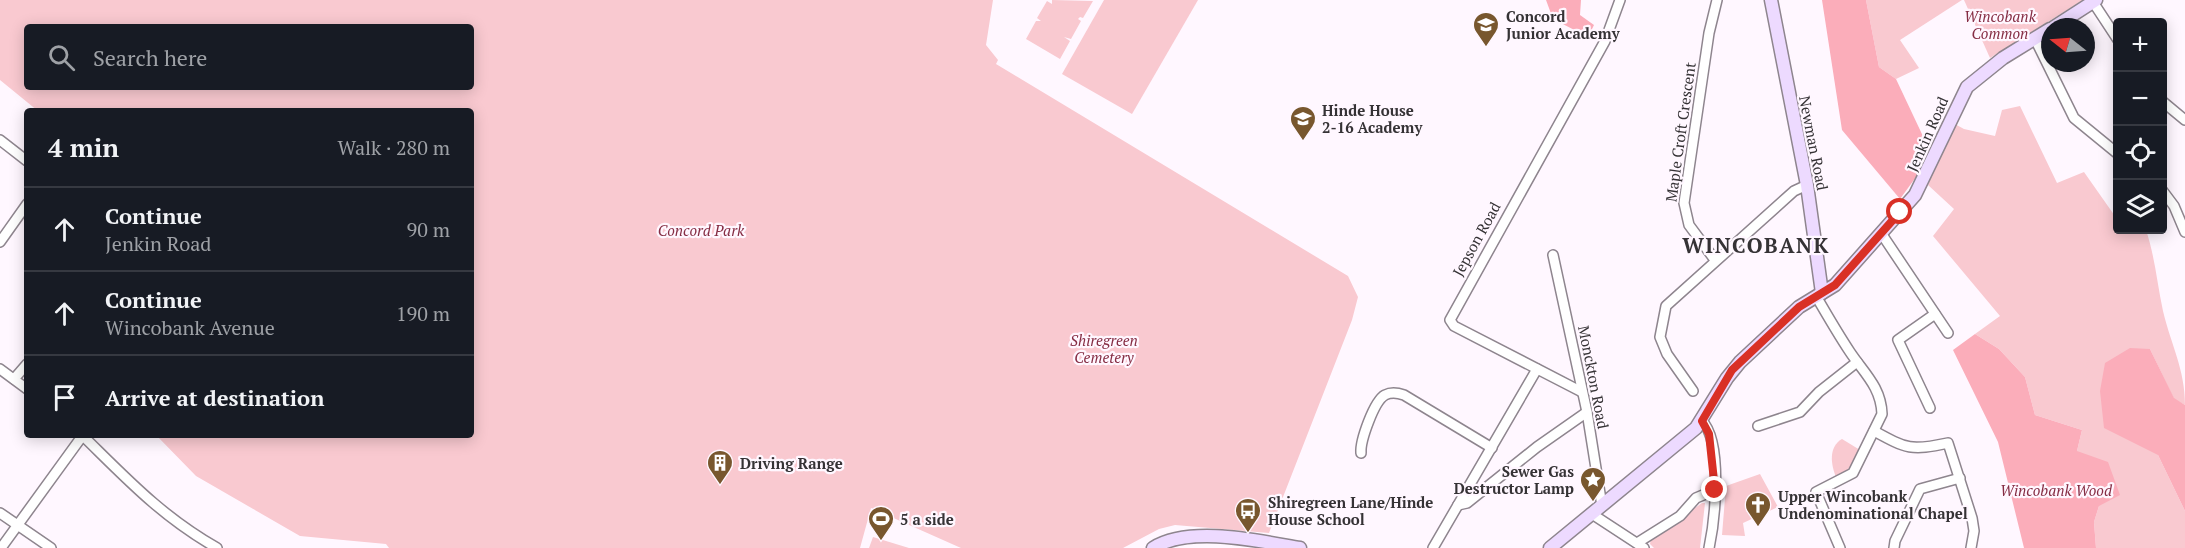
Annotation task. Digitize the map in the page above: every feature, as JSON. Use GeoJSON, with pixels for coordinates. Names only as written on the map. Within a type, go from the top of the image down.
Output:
{"type":"FeatureCollection","features":[{"type":"Feature","properties":{"kind":"street","name":"Jepson Road"},"geometry":{"type":"LineString","coordinates":[[1582,392],[1454,326],[1450,316],[1605,41],[1620,0]]}},
{"type":"Feature","properties":{"kind":"street","name":"Maple Croft Crescent"},"geometry":{"type":"LineString","coordinates":[[1715,260],[1689,225],[1684,203],[1709,33],[1717,0]]}},
{"type":"Feature","properties":{"kind":"street","name":"Newman Road"},"geometry":{"type":"LineString","coordinates":[[1771,0],[1807,185],[1819,294]]}},
{"type":"Feature","properties":{"kind":"street"},"geometry":{"type":"LineString","coordinates":[[2095,1],[2113,32]]}},
{"type":"Feature","properties":{"kind":"street","name":"Jenkin Road"},"geometry":{"type":"LineString","coordinates":[[2068,18],[2095,1]]}},
{"type":"Feature","properties":{"kind":"street","name":"Jenkin Road"},"geometry":{"type":"LineString","coordinates":[[1551,548],[1702,421],[1732,370],[1773,330],[1819,294],[1835,285],[1915,195],[1967,87],[2003,58],[2041,35]]}},
{"type":"Feature","properties":{"kind":"street"},"geometry":{"type":"LineString","coordinates":[[2035,39],[2074,118],[2113,150]]}},
{"type":"Feature","properties":{"kind":"street"},"geometry":{"type":"LineString","coordinates":[[2167,104],[2185,120]]}},
{"type":"Feature","properties":{"kind":"street"},"geometry":{"type":"LineString","coordinates":[[0,140],[24,159]]}},
{"type":"Feature","properties":{"kind":"street"},"geometry":{"type":"LineString","coordinates":[[1693,391],[1667,354],[1660,337],[1666,306],[1794,191],[1807,185]]}},
{"type":"Feature","properties":{"kind":"street"},"geometry":{"type":"LineString","coordinates":[[2167,196],[2185,232]]}},
{"type":"Feature","properties":{"kind":"street"},"geometry":{"type":"LineString","coordinates":[[0,242],[24,208]]}},
{"type":"Feature","properties":{"kind":"street"},"geometry":{"type":"LineString","coordinates":[[1881,233],[1948,333]]}},
{"type":"Feature","properties":{"kind":"street","name":"Monckton Road"},"geometry":{"type":"LineString","coordinates":[[1553,255],[1587,412],[1597,510]]}},
{"type":"Feature","properties":{"kind":"street"},"geometry":{"type":"LineString","coordinates":[[1819,294],[1832,323],[1857,362],[1869,376],[1881,405],[1882,414],[1853,473],[1815,492],[1840,548]]}},
{"type":"Feature","properties":{"kind":"street"},"geometry":{"type":"LineString","coordinates":[[1930,408],[1898,340],[1935,314]]}},
{"type":"Feature","properties":{"kind":"street"},"geometry":{"type":"LineString","coordinates":[[1758,426],[1800,412],[1819,392],[1857,362]]}},
{"type":"Feature","properties":{"kind":"street"},"geometry":{"type":"LineString","coordinates":[[14,379],[24,367]]}},
{"type":"Feature","properties":{"kind":"street"},"geometry":{"type":"LineString","coordinates":[[0,369],[24,387]]}},
{"type":"Feature","properties":{"kind":"street"},"geometry":{"type":"LineString","coordinates":[[1433,548],[1537,369]]}},
{"type":"Feature","properties":{"kind":"street"},"geometry":{"type":"LineString","coordinates":[[1361,453],[1363,437],[1378,402],[1392,394],[1404,395],[1492,448]]}},
{"type":"Feature","properties":{"kind":"street"},"geometry":{"type":"LineString","coordinates":[[1458,505],[1467,503],[1537,447],[1587,412]]}},
{"type":"Feature","properties":{"kind":"street"},"geometry":{"type":"LineString","coordinates":[[1702,421],[1709,434],[1715,490],[1708,548]]}},
{"type":"Feature","properties":{"kind":"street"},"geometry":{"type":"LineString","coordinates":[[1874,431],[1908,448],[1919,449],[1948,442],[1974,531],[1971,548]]}},
{"type":"Feature","properties":{"kind":"street"},"geometry":{"type":"LineString","coordinates":[[1,548],[80,438]]}},
{"type":"Feature","properties":{"kind":"street"},"geometry":{"type":"LineString","coordinates":[[85,438],[149,502],[189,532],[217,548]]}},
{"type":"Feature","properties":{"kind":"street"},"geometry":{"type":"LineString","coordinates":[[1894,548],[1895,541],[1920,489],[1960,478]]}},
{"type":"Feature","properties":{"kind":"street"},"geometry":{"type":"LineString","coordinates":[[1597,510],[1640,545],[1680,516],[1696,498],[1715,490]]}},
{"type":"Feature","properties":{"kind":"street"},"geometry":{"type":"LineString","coordinates":[[0,513],[51,548]]}},
{"type":"Feature","properties":{"kind":"street"},"geometry":{"type":"LineString","coordinates":[[1153,548],[1168,540],[1191,536],[1300,548]]}},
{"type":"Feature","properties":{"kind":"green space","name":"Concord Park"},"geometry":{"type":"Polygon","coordinates":[[[0,0],[993,0],[986,45],[998,60],[996,64],[1348,276],[1358,297],[1352,320],[1269,533],[1175,525],[1159,529],[1123,548],[961,548],[871,508],[860,548],[389,548],[386,544],[300,536],[196,476],[159,438],[474,438],[474,108],[34,108],[0,80],[0,0]]]}},
{"type":"Feature","properties":{"kind":"green space"},"geometry":{"type":"Polygon","coordinates":[[[1052,0],[1093,1],[1083,18],[1078,19],[1081,21],[1071,39],[1064,37],[1070,41],[1060,59],[1026,39],[1036,21],[1041,21],[1037,18],[1047,1],[1052,4],[1052,0]]]}},
{"type":"Feature","properties":{"kind":"green space"},"geometry":{"type":"Polygon","coordinates":[[[1104,0],[1198,0],[1132,114],[1062,74],[1104,0]]]}},
{"type":"Feature","properties":{"kind":"green space"},"geometry":{"type":"Polygon","coordinates":[[[1546,0],[1581,0],[1580,15],[1594,25],[1588,37],[1553,19],[1546,0]]]}},
{"type":"Feature","properties":{"kind":"green space"},"geometry":{"type":"Polygon","coordinates":[[[1822,0],[1866,0],[1879,67],[1896,79],[1929,149],[1916,177],[1900,199],[1842,130],[1822,0]]]}},
{"type":"Feature","properties":{"kind":"green space"},"geometry":{"type":"Polygon","coordinates":[[[1866,0],[1962,0],[1900,40],[1919,68],[1896,79],[1879,67],[1866,0]]]}},
{"type":"Feature","properties":{"kind":"green space","name":"Wincobank Common"},"geometry":{"type":"Polygon","coordinates":[[[1964,0],[2083,0],[2054,18],[2041,18],[2041,26],[1990,58],[1964,0]]]}},
{"type":"Feature","properties":{"kind":"green space"},"geometry":{"type":"Polygon","coordinates":[[[2020,106],[2057,183],[2084,172],[2113,213],[2113,234],[2147,234],[2163,311],[2183,380],[2185,405],[2174,399],[2150,349],[2158,455],[2185,511],[2185,548],[2096,548],[2094,522],[2099,506],[2077,451],[2082,430],[2035,415],[2025,377],[1999,349],[1975,334],[2000,316],[1933,236],[1954,209],[1928,185],[1953,123],[1964,129],[1995,136],[2002,110],[2020,106]]]}},
{"type":"Feature","properties":{"kind":"green space","name":"Wincobank Wood"},"geometry":{"type":"Polygon","coordinates":[[[1975,334],[1999,349],[2025,377],[2035,415],[2082,430],[2077,451],[2108,462],[2120,495],[2099,506],[2094,522],[2096,548],[2024,548],[1998,442],[1953,350],[1975,334]]]}},
{"type":"Feature","properties":{"kind":"green space"},"geometry":{"type":"Polygon","coordinates":[[[2130,348],[2150,349],[2174,398],[2185,405],[2185,511],[2158,455],[2104,428],[2100,391],[2105,363],[2130,348]]]}},
{"type":"Feature","properties":{"kind":"green space"},"geometry":{"type":"Polygon","coordinates":[[[1842,439],[1860,450],[1848,469],[1836,477],[1832,456],[1834,447],[1842,439]]]}},
{"type":"Feature","properties":{"kind":"green space"},"geometry":{"type":"Polygon","coordinates":[[[1760,474],[1778,507],[1743,523],[1745,536],[1722,535],[1726,486],[1760,474]]]}},
{"type":"Feature","properties":{"kind":"green space"},"geometry":{"type":"Polygon","coordinates":[[[1705,503],[1700,548],[1654,548],[1650,544],[1651,539],[1705,503]]]}},
{"type":"Feature","properties":{"kind":"green space","name":"5 a side"},"geometry":{"type":"Polygon","coordinates":[[[873,537],[909,548],[869,548],[873,537]]]}},
{"type":"Feature","properties":{"kind":"place","name":"Concord Junior Academy"},"geometry":{"type":"Point","coordinates":[1486,48]}},
{"type":"Feature","properties":{"kind":"place","name":"Hinde House 2-16 Academy"},"geometry":{"type":"Point","coordinates":[1303,142]}},
{"type":"Feature","properties":{"kind":"place","name":"Driving Range"},"geometry":{"type":"Point","coordinates":[720,486]}},
{"type":"Feature","properties":{"kind":"place","name":"Sewer Gas Destructor Lamp"},"geometry":{"type":"Point","coordinates":[1593,503]}},
{"type":"Feature","properties":{"kind":"place","name":"Upper Wincobank Undenominational Chapel"},"geometry":{"type":"Point","coordinates":[1758,528]}},
{"type":"Feature","properties":{"kind":"place","name":"Shiregreen Lane/Hinde House School"},"geometry":{"type":"Point","coordinates":[1248,534]}},
{"type":"Feature","properties":{"kind":"place","name":"5 a side"},"geometry":{"type":"Point","coordinates":[881,542]}},
{"type":"Feature","properties":{"kind":"district","name":"WINCOBANK"},"geometry":{"type":"Point","coordinates":[1756,245]}},
{"type":"Feature","properties":{"kind":"route"},"geometry":{"type":"LineString","coordinates":[[1715,490],[1709,434],[1707,426],[1702,421],[1732,370],[1799,307],[1835,285],[1900,212]]}},
{"type":"Feature","properties":{"kind":"park label","name":"Shiregreen Cemetery"},"geometry":{"type":"Point","coordinates":[1104,348]}}]}
